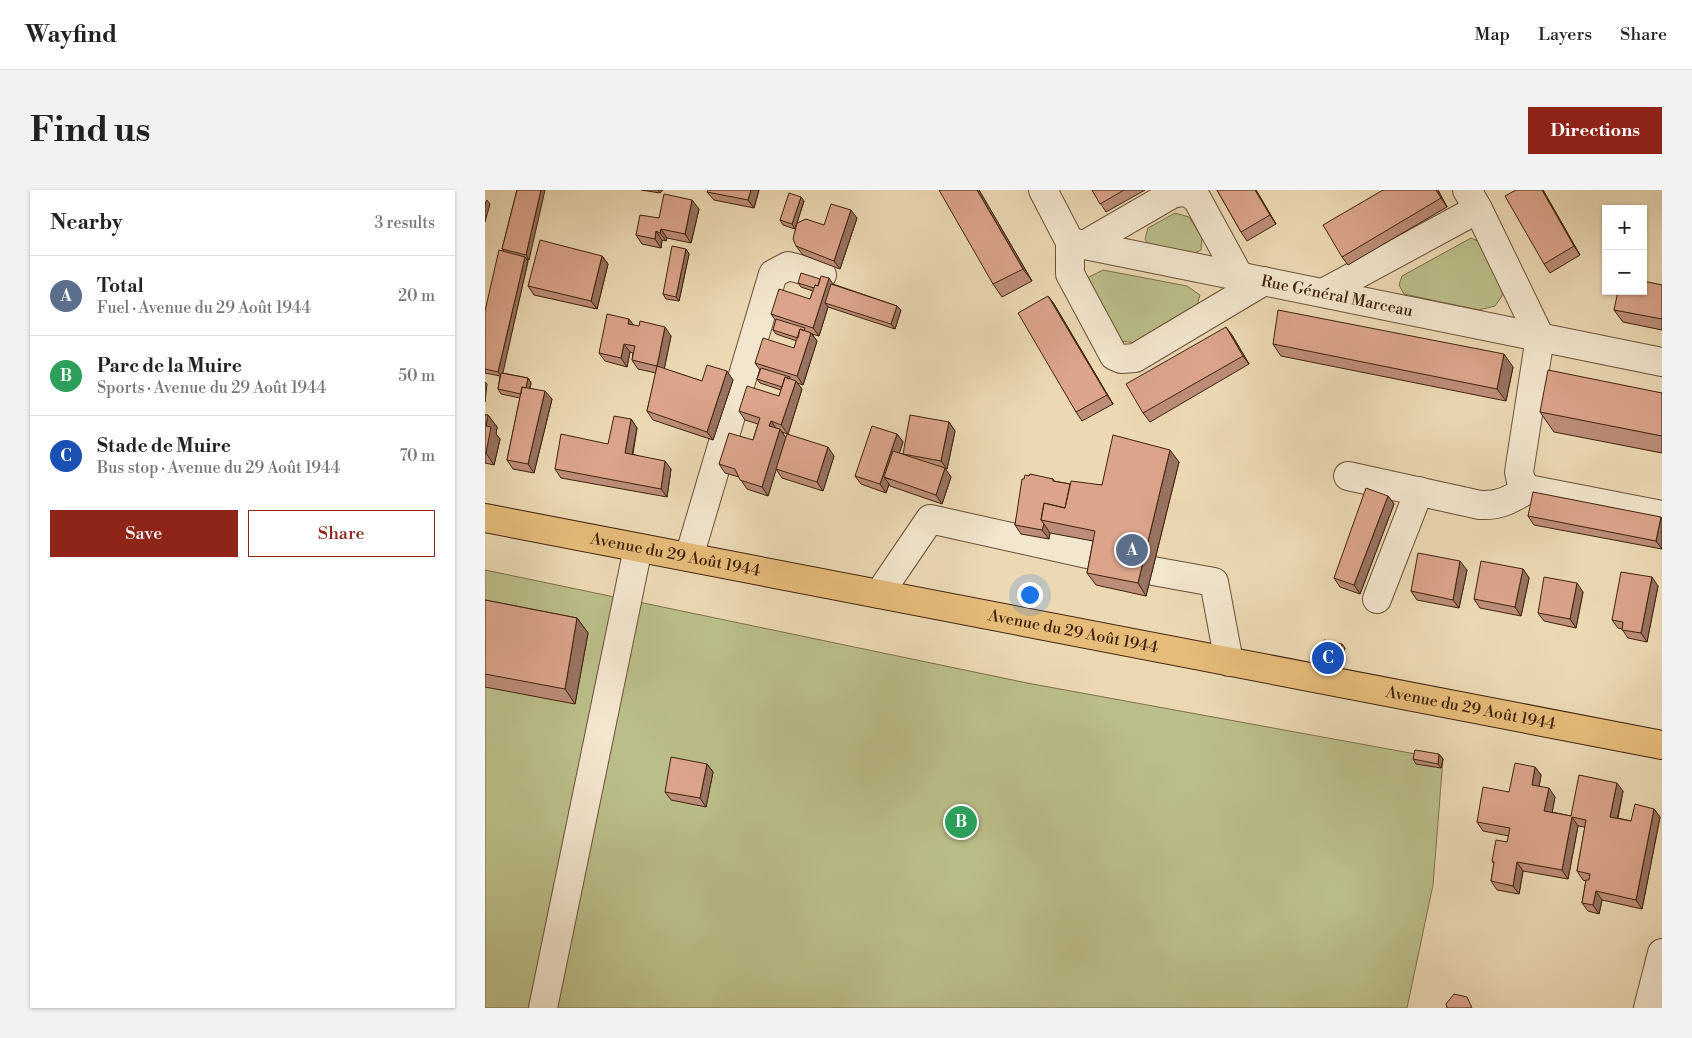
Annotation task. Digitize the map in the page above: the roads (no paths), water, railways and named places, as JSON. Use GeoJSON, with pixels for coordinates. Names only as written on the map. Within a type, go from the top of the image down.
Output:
{"type":"FeatureCollection","features":[{"type":"Feature","properties":{"kind":"main road","name":"Avenue du 29 Août 1944"},"geometry":{"type":"LineString","coordinates":[[485,518],[1662,745]]}},
{"type":"Feature","properties":{"kind":"street"},"geometry":{"type":"LineString","coordinates":[[1043,190],[1077,244],[1070,274],[1114,356],[1121,359],[1135,358],[1251,279],[1197,199],[1187,192],[1174,192],[1077,244]]}},
{"type":"Feature","properties":{"kind":"street"},"geometry":{"type":"LineString","coordinates":[[1323,293],[1472,200],[1539,337],[1519,472],[1521,481],[1528,489],[1662,515]]}},
{"type":"Feature","properties":{"kind":"street","name":"Rue Général Marceau"},"geometry":{"type":"LineString","coordinates":[[1077,244],[1662,362]]}},
{"type":"Feature","properties":{"kind":"street"},"geometry":{"type":"LineString","coordinates":[[689,557],[773,274],[788,266],[822,275]]}},
{"type":"Feature","properties":{"kind":"street"},"geometry":{"type":"LineString","coordinates":[[1348,476],[1481,505],[1493,505],[1528,489]]}},
{"type":"Feature","properties":{"kind":"street"},"geometry":{"type":"LineString","coordinates":[[1377,599],[1419,491]]}},
{"type":"Feature","properties":{"kind":"street"},"geometry":{"type":"LineString","coordinates":[[879,594],[929,519],[1101,557]]}},
{"type":"Feature","properties":{"kind":"street"},"geometry":{"type":"LineString","coordinates":[[543,1008],[638,548]]}},
{"type":"Feature","properties":{"kind":"street"},"geometry":{"type":"LineString","coordinates":[[1153,571],[1215,582],[1229,662]]}},
{"type":"Feature","properties":{"kind":"street"},"geometry":{"type":"LineString","coordinates":[[1648,1008],[1662,952]]}},
{"type":"Feature","properties":{"kind":"place","name":"Total"},"geometry":{"type":"Point","coordinates":[1132,550]}},
{"type":"Feature","properties":{"kind":"place","name":"Stade de Muire"},"geometry":{"type":"Point","coordinates":[1328,658]}},
{"type":"Feature","properties":{"kind":"place","name":"Parc de la Muire"},"geometry":{"type":"Point","coordinates":[961,822]}}]}
